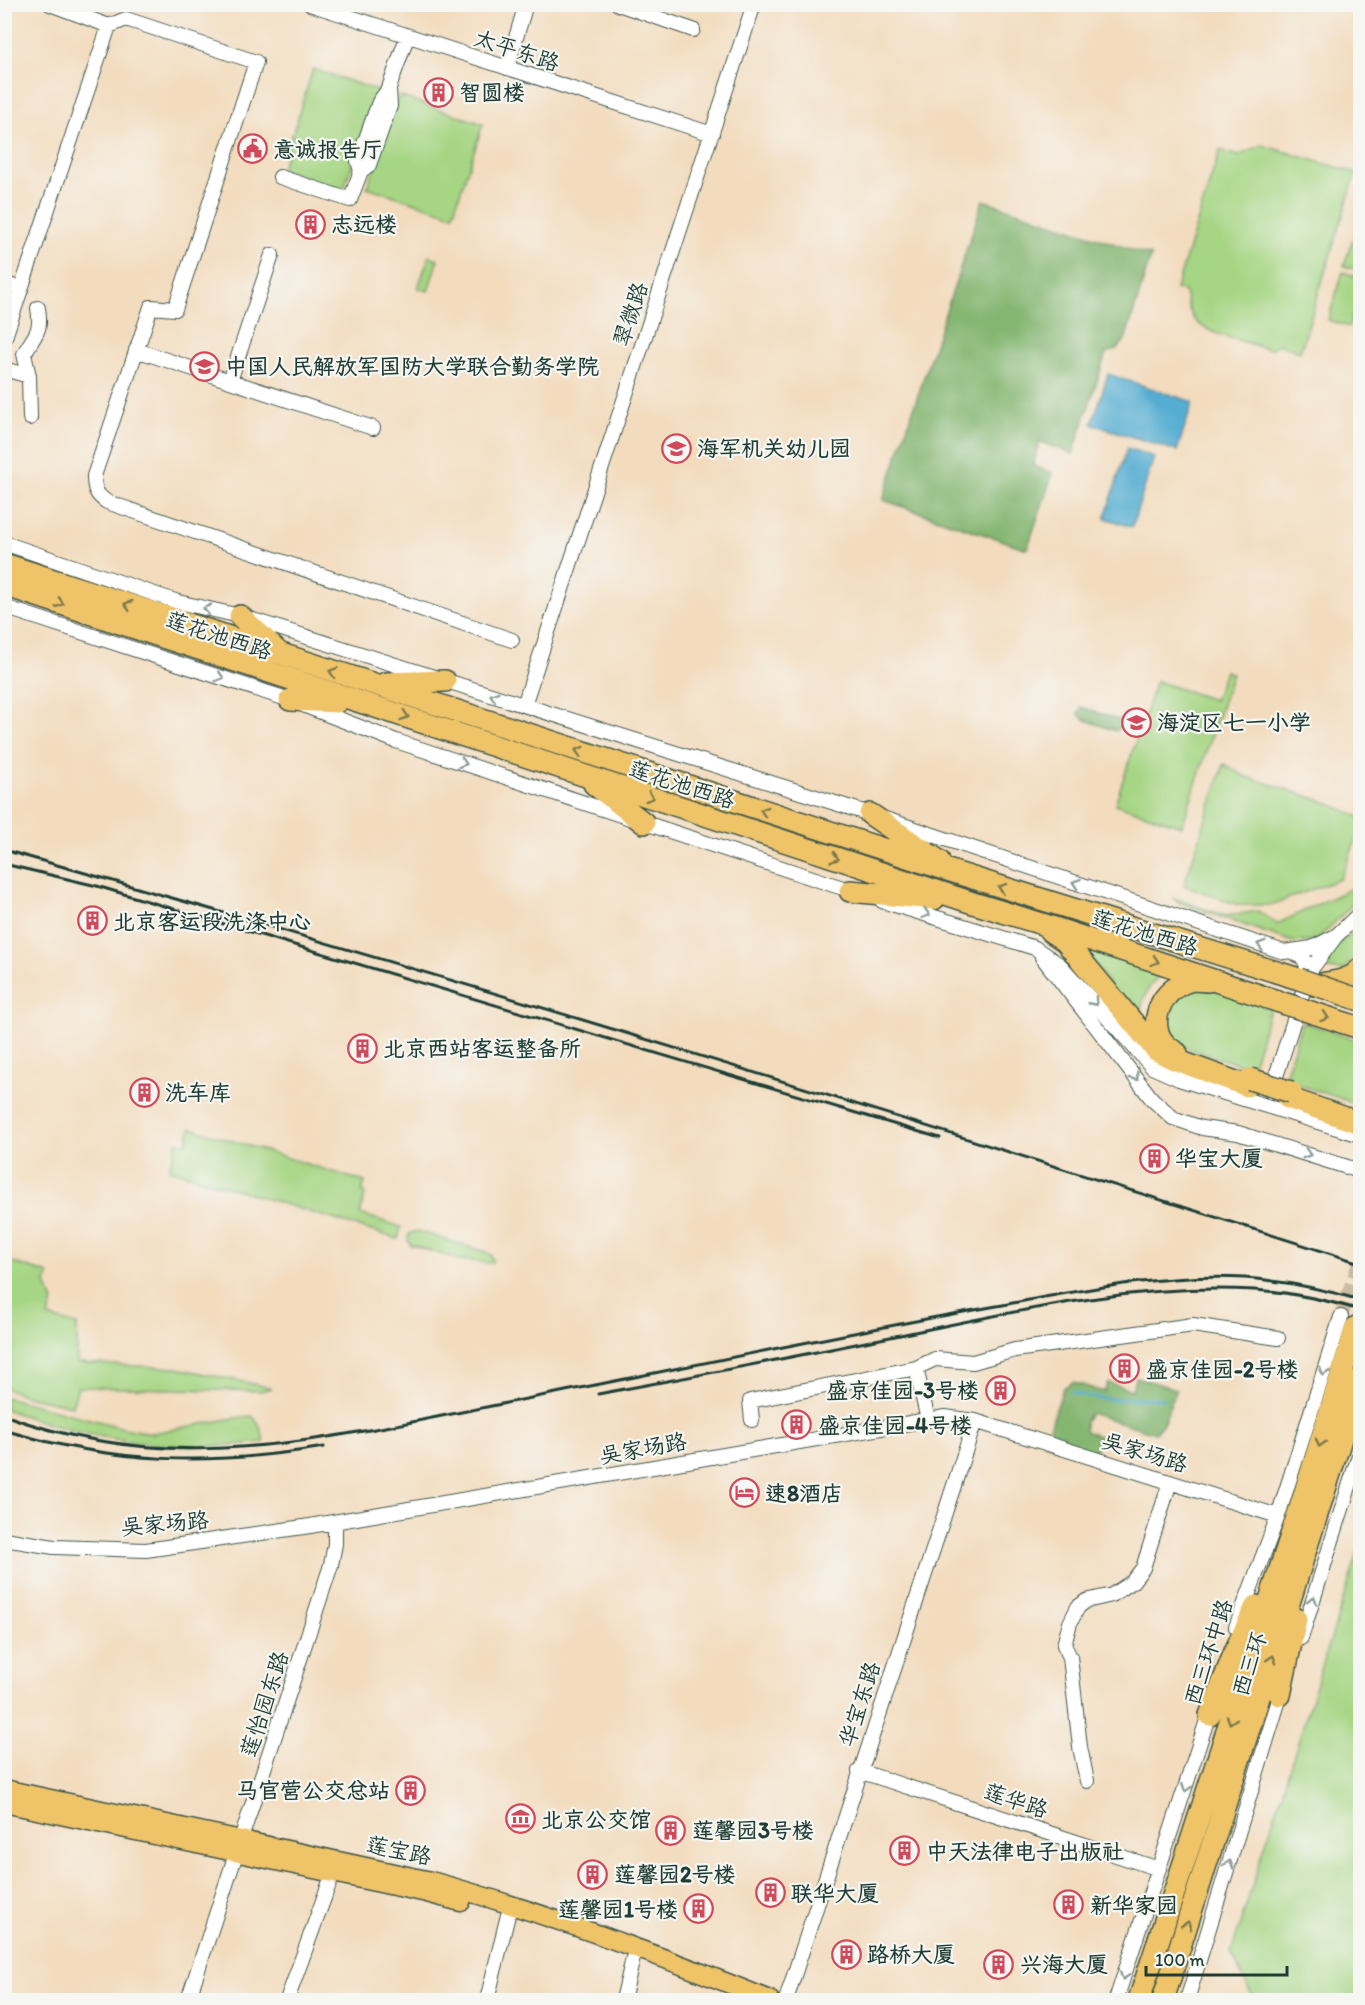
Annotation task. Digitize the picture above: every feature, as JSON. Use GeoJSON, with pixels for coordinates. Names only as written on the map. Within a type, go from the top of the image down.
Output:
{"type":"FeatureCollection","features":[{"type":"Feature","properties":{"kind":"highway","name":"莲花池西路"},"geometry":{"type":"LineString","coordinates":[[4,564],[282,655],[368,693],[582,775],[1360,1028]]}},
{"type":"Feature","properties":{"kind":"highway","name":"莲花池西路"},"geometry":{"type":"LineString","coordinates":[[4,585],[368,693],[1307,979],[1360,1000]]}},
{"type":"Feature","properties":{"kind":"highway"},"geometry":{"type":"LineString","coordinates":[[240,616],[282,655]]}},
{"type":"Feature","properties":{"kind":"highway"},"geometry":{"type":"LineString","coordinates":[[290,700],[368,693],[445,681]]}},
{"type":"Feature","properties":{"kind":"highway"},"geometry":{"type":"LineString","coordinates":[[582,775],[644,823]]}},
{"type":"Feature","properties":{"kind":"highway"},"geometry":{"type":"LineString","coordinates":[[870,814],[960,874]]}},
{"type":"Feature","properties":{"kind":"highway"},"geometry":{"type":"LineString","coordinates":[[850,891],[973,903]]}},
{"type":"Feature","properties":{"kind":"highway"},"geometry":{"type":"LineString","coordinates":[[1040,923],[1065,941],[1156,1050],[1176,1060],[1360,1115]]}},
{"type":"Feature","properties":{"kind":"highway"},"geometry":{"type":"LineString","coordinates":[[1307,979],[1344,980],[1355,975],[1360,969]]}},
{"type":"Feature","properties":{"kind":"highway"},"geometry":{"type":"LineString","coordinates":[[1221,982],[1191,980],[1171,989],[1158,1008],[1156,1018],[1160,1034],[1166,1046],[1185,1058],[1248,1082]]}},
{"type":"Feature","properties":{"kind":"highway"},"geometry":{"type":"LineString","coordinates":[[1289,1095],[1360,1123]]}},
{"type":"Feature","properties":{"kind":"highway","name":"西三环"},"geometry":{"type":"LineString","coordinates":[[1163,2001],[1310,1507],[1349,1322]]}},
{"type":"Feature","properties":{"kind":"highway","name":"西三环"},"geometry":{"type":"LineString","coordinates":[[1139,2001],[1310,1507],[1360,1379]]}},
{"type":"Feature","properties":{"kind":"highway"},"geometry":{"type":"LineString","coordinates":[[1280,1695],[1292,1647],[1297,1612],[1318,1547],[1310,1507]]}},
{"type":"Feature","properties":{"kind":"highway"},"geometry":{"type":"LineString","coordinates":[[1210,1715],[1236,1649],[1259,1600],[1280,1539],[1310,1507]]}},
{"type":"Feature","properties":{"kind":"main road","name":"莲宝路"},"geometry":{"type":"LineString","coordinates":[[4,1789],[508,1915],[633,1958],[742,2001]]}},
{"type":"Feature","properties":{"kind":"main road","name":"莲宝路"},"geometry":{"type":"LineString","coordinates":[[4,1803],[431,1881],[490,1897],[647,1952],[770,2001]]}},
{"type":"Feature","properties":{"kind":"street"},"geometry":{"type":"LineString","coordinates":[[50,4],[110,26]]}},
{"type":"Feature","properties":{"kind":"street","name":"太平东路"},"geometry":{"type":"LineString","coordinates":[[310,4],[712,134]]}},
{"type":"Feature","properties":{"kind":"street"},"geometry":{"type":"LineString","coordinates":[[507,68],[526,4]]}},
{"type":"Feature","properties":{"kind":"street"},"geometry":{"type":"LineString","coordinates":[[618,4],[693,30]]}},
{"type":"Feature","properties":{"kind":"street","name":"翠微路"},"geometry":{"type":"LineString","coordinates":[[524,705],[754,4]]}},
{"type":"Feature","properties":{"kind":"street"},"geometry":{"type":"LineString","coordinates":[[4,340],[110,26],[126,18],[256,62],[175,309],[151,307],[94,477],[94,487],[99,497],[107,502],[512,640]]}},
{"type":"Feature","properties":{"kind":"street"},"geometry":{"type":"LineString","coordinates":[[280,177],[350,200],[361,171],[369,165],[388,111],[389,88],[407,37]]}},
{"type":"Feature","properties":{"kind":"street"},"geometry":{"type":"LineString","coordinates":[[230,381],[272,255]]}},
{"type":"Feature","properties":{"kind":"street"},"geometry":{"type":"LineString","coordinates":[[4,283],[21,289]]}},
{"type":"Feature","properties":{"kind":"street"},"geometry":{"type":"LineString","coordinates":[[30,418],[29,376],[24,354],[40,325],[38,308]]}},
{"type":"Feature","properties":{"kind":"street"},"geometry":{"type":"LineString","coordinates":[[136,350],[373,428]]}},
{"type":"Feature","properties":{"kind":"street"},"geometry":{"type":"LineString","coordinates":[[4,369],[29,376]]}},
{"type":"Feature","properties":{"kind":"street","name":"莲花池西路"},"geometry":{"type":"LineString","coordinates":[[4,543],[178,602],[240,616],[870,814],[1284,952],[1312,948],[1336,936]]}},
{"type":"Feature","properties":{"kind":"street","name":"莲花池西路"},"geometry":{"type":"LineString","coordinates":[[4,607],[290,700],[396,741],[850,891],[1035,948],[1060,964],[1152,1067],[1179,1079],[1266,1105]]}},
{"type":"Feature","properties":{"kind":"street"},"geometry":{"type":"LineString","coordinates":[[1360,913],[1336,936],[1307,979],[1266,1105],[1360,1135]]}},
{"type":"Feature","properties":{"kind":"street"},"geometry":{"type":"LineString","coordinates":[[1035,948],[1152,1099],[1173,1118],[1202,1128],[1238,1133],[1360,1171]]}},
{"type":"Feature","properties":{"kind":"street"},"geometry":{"type":"LineString","coordinates":[[1292,951],[1304,959],[1307,979]]}},
{"type":"Feature","properties":{"kind":"street","name":"西三环中路"},"geometry":{"type":"LineString","coordinates":[[1116,2001],[1210,1715],[1220,1671],[1349,1322]]}},
{"type":"Feature","properties":{"kind":"street"},"geometry":{"type":"LineString","coordinates":[[752,1420],[750,1401],[915,1368],[935,1359],[973,1362],[1015,1350],[1193,1325],[1278,1338]]}},
{"type":"Feature","properties":{"kind":"street"},"geometry":{"type":"LineString","coordinates":[[915,1368],[928,1420]]}},
{"type":"Feature","properties":{"kind":"street","name":"吴家场路"},"geometry":{"type":"LineString","coordinates":[[4,1539],[54,1546],[146,1550],[335,1522],[945,1417],[975,1421],[1278,1516]]}},
{"type":"Feature","properties":{"kind":"street","name":"华宝东路"},"geometry":{"type":"LineString","coordinates":[[786,2001],[975,1421]]}},
{"type":"Feature","properties":{"kind":"street"},"geometry":{"type":"LineString","coordinates":[[1187,2001],[1280,1695],[1360,1452]]}},
{"type":"Feature","properties":{"kind":"street"},"geometry":{"type":"LineString","coordinates":[[1087,1781],[1080,1747],[1070,1658],[1064,1645],[1065,1639],[1078,1606],[1086,1601],[1112,1595],[1132,1582],[1143,1568],[1170,1482]]}},
{"type":"Feature","properties":{"kind":"street","name":"莲怡园东路"},"geometry":{"type":"LineString","coordinates":[[188,2001],[331,1565],[335,1544],[335,1522]]}},
{"type":"Feature","properties":{"kind":"street","name":"莲华路"},"geometry":{"type":"LineString","coordinates":[[860,1771],[1159,1869]]}},
{"type":"Feature","properties":{"kind":"street"},"geometry":{"type":"LineString","coordinates":[[287,2001],[333,1873]]}},
{"type":"Feature","properties":{"kind":"street"},"geometry":{"type":"LineString","coordinates":[[487,2001],[508,1915]]}},
{"type":"Feature","properties":{"kind":"street"},"geometry":{"type":"LineString","coordinates":[[623,2001],[633,1958]]}},
{"type":"Feature","properties":{"kind":"green space"},"geometry":{"type":"Polygon","coordinates":[[[313,69],[379,91],[343,190],[281,170],[313,69]]]}},
{"type":"Feature","properties":{"kind":"green space"},"geometry":{"type":"Polygon","coordinates":[[[399,96],[483,124],[453,215],[367,187],[399,96]]]}},
{"type":"Feature","properties":{"kind":"green space"},"geometry":{"type":"Polygon","coordinates":[[[1262,145],[1356,173],[1300,352],[1278,344],[1271,349],[1265,348],[1207,329],[1192,316],[1185,292],[1176,289],[1220,150],[1238,156],[1262,145]]]}},
{"type":"Feature","properties":{"kind":"green space"},"geometry":{"type":"Polygon","coordinates":[[[983,200],[1151,256],[1125,340],[1117,349],[1106,353],[1073,454],[1040,442],[1033,466],[1053,473],[1027,549],[883,500],[983,200]]]}},
{"type":"Feature","properties":{"kind":"green space"},"geometry":{"type":"Polygon","coordinates":[[[1360,218],[1360,271],[1344,266],[1360,218]]]}},
{"type":"Feature","properties":{"kind":"green space"},"geometry":{"type":"Polygon","coordinates":[[[429,256],[438,259],[428,291],[418,288],[429,256]]]}},
{"type":"Feature","properties":{"kind":"green space"},"geometry":{"type":"Polygon","coordinates":[[[1343,272],[1360,278],[1360,292],[1349,327],[1328,320],[1343,272]]]}},
{"type":"Feature","properties":{"kind":"green space"},"geometry":{"type":"Polygon","coordinates":[[[1225,671],[1232,674],[1182,826],[1115,804],[1156,681],[1214,700],[1225,671]]]}},
{"type":"Feature","properties":{"kind":"green space"},"geometry":{"type":"Polygon","coordinates":[[[1081,707],[1122,721],[1119,729],[1115,731],[1086,720],[1078,714],[1081,707]]]}},
{"type":"Feature","properties":{"kind":"green space"},"geometry":{"type":"Polygon","coordinates":[[[1224,764],[1244,776],[1326,802],[1360,817],[1360,831],[1340,879],[1271,905],[1238,905],[1184,885],[1224,764]]]}},
{"type":"Feature","properties":{"kind":"green space"},"geometry":{"type":"Polygon","coordinates":[[[1360,865],[1360,897],[1319,938],[1308,942],[1293,942],[1178,902],[1173,898],[1226,916],[1258,911],[1277,924],[1354,887],[1360,865]]]}},
{"type":"Feature","properties":{"kind":"green space"},"geometry":{"type":"Polygon","coordinates":[[[1360,925],[1360,953],[1342,971],[1317,967],[1334,948],[1360,925]]]}},
{"type":"Feature","properties":{"kind":"green space"},"geometry":{"type":"Polygon","coordinates":[[[1082,946],[1164,971],[1152,983],[1145,996],[1140,1027],[1082,946]]]}},
{"type":"Feature","properties":{"kind":"green space"},"geometry":{"type":"Polygon","coordinates":[[[1202,984],[1270,1009],[1252,1068],[1176,1043],[1166,1027],[1165,1003],[1202,984]]]}},
{"type":"Feature","properties":{"kind":"green space"},"geometry":{"type":"Polygon","coordinates":[[[1302,1022],[1360,1041],[1360,1105],[1284,1080],[1302,1022]]]}},
{"type":"Feature","properties":{"kind":"green space"},"geometry":{"type":"Polygon","coordinates":[[[191,1128],[365,1182],[362,1191],[365,1194],[360,1214],[401,1227],[398,1239],[169,1169],[177,1142],[186,1144],[191,1128]]]}},
{"type":"Feature","properties":{"kind":"green space"},"geometry":{"type":"Polygon","coordinates":[[[417,1231],[486,1252],[491,1255],[493,1261],[491,1263],[460,1260],[411,1245],[408,1240],[409,1234],[417,1231]]]}},
{"type":"Feature","properties":{"kind":"green space"},"geometry":{"type":"Polygon","coordinates":[[[5,1260],[49,1274],[46,1283],[53,1302],[48,1317],[77,1325],[77,1363],[177,1368],[272,1388],[261,1391],[78,1387],[72,1406],[26,1396],[5,1388],[5,1260]]]}},
{"type":"Feature","properties":{"kind":"green space"},"geometry":{"type":"Polygon","coordinates":[[[1136,1377],[1176,1389],[1164,1422],[1155,1433],[1090,1413],[1085,1421],[1085,1431],[1101,1437],[1092,1458],[1045,1443],[1063,1388],[1073,1382],[1104,1392],[1108,1383],[1132,1390],[1136,1377]]]}},
{"type":"Feature","properties":{"kind":"green space"},"geometry":{"type":"Polygon","coordinates":[[[5,1397],[128,1429],[153,1433],[252,1416],[261,1428],[264,1442],[198,1446],[132,1442],[36,1420],[5,1409],[5,1397]]]}},
{"type":"Feature","properties":{"kind":"green space"},"geometry":{"type":"Polygon","coordinates":[[[1360,1547],[1360,2000],[1254,2000],[1231,1953],[1360,1547]]]}},
{"type":"Feature","properties":{"kind":"water"},"geometry":{"type":"Polygon","coordinates":[[[1108,374],[1193,402],[1177,451],[1092,424],[1108,374]]]}},
{"type":"Feature","properties":{"kind":"water"},"geometry":{"type":"Polygon","coordinates":[[[1127,448],[1154,457],[1132,527],[1105,518],[1127,448]]]}},
{"type":"Feature","properties":{"kind":"waterway"},"geometry":{"type":"LineString","coordinates":[[1072,1392],[1104,1399],[1163,1399]]}},
{"type":"Feature","properties":{"kind":"tunnel"},"geometry":{"type":"LineString","coordinates":[[1341,1317],[1360,1260]]}},
{"type":"Feature","properties":{"kind":"railway"},"geometry":{"type":"LineString","coordinates":[[4,850],[514,999],[1360,1263]]}},
{"type":"Feature","properties":{"kind":"railway"},"geometry":{"type":"LineString","coordinates":[[4,864],[97,886],[940,1138]]}},
{"type":"Feature","properties":{"kind":"railway"},"geometry":{"type":"LineString","coordinates":[[4,1415],[55,1431],[106,1442],[155,1448],[205,1449],[254,1446],[355,1433],[882,1327],[1117,1285],[1181,1278],[1245,1278],[1303,1286],[1360,1300]]}},
{"type":"Feature","properties":{"kind":"railway"},"geometry":{"type":"LineString","coordinates":[[598,1394],[1034,1308],[1122,1295],[1210,1289],[1254,1290],[1308,1297],[1360,1310]]}},
{"type":"Feature","properties":{"kind":"railway"},"geometry":{"type":"LineString","coordinates":[[4,1430],[85,1450],[163,1458],[242,1457],[324,1447]]}},
{"type":"Feature","properties":{"kind":"place","name":"智圆楼"},"geometry":{"type":"Point","coordinates":[438,92]}},
{"type":"Feature","properties":{"kind":"place","name":"意诚报告厅"},"geometry":{"type":"Point","coordinates":[252,149]}},
{"type":"Feature","properties":{"kind":"place","name":"志远楼"},"geometry":{"type":"Point","coordinates":[310,224]}},
{"type":"Feature","properties":{"kind":"place","name":"中国人民解放军国防大学联合勤务学院"},"geometry":{"type":"Point","coordinates":[204,366]}},
{"type":"Feature","properties":{"kind":"place","name":"海军机关幼儿园"},"geometry":{"type":"Point","coordinates":[676,448]}},
{"type":"Feature","properties":{"kind":"place","name":"海淀区七一小学"},"geometry":{"type":"Point","coordinates":[1136,722]}},
{"type":"Feature","properties":{"kind":"place","name":"北京客运段洗涤中心"},"geometry":{"type":"Point","coordinates":[92,921]}},
{"type":"Feature","properties":{"kind":"place","name":"北京西站客运整备所"},"geometry":{"type":"Point","coordinates":[362,1048]}},
{"type":"Feature","properties":{"kind":"place","name":"洗车库"},"geometry":{"type":"Point","coordinates":[144,1092]}},
{"type":"Feature","properties":{"kind":"place","name":"华宝大厦"},"geometry":{"type":"Point","coordinates":[1154,1158]}},
{"type":"Feature","properties":{"kind":"place","name":"盛京佳园-2号楼"},"geometry":{"type":"Point","coordinates":[1125,1369]}},
{"type":"Feature","properties":{"kind":"place","name":"盛京佳园-3号楼"},"geometry":{"type":"Point","coordinates":[1000,1390]}},
{"type":"Feature","properties":{"kind":"place","name":"盛京佳园-4号楼"},"geometry":{"type":"Point","coordinates":[797,1425]}},
{"type":"Feature","properties":{"kind":"place","name":"速8酒店"},"geometry":{"type":"Point","coordinates":[744,1493]}},
{"type":"Feature","properties":{"kind":"place","name":"马官营公交总站"},"geometry":{"type":"Point","coordinates":[411,1790]}},
{"type":"Feature","properties":{"kind":"place","name":"北京公交馆"},"geometry":{"type":"Point","coordinates":[520,1819]}},
{"type":"Feature","properties":{"kind":"place","name":"莲馨园3号楼"},"geometry":{"type":"Point","coordinates":[671,1830]}},
{"type":"Feature","properties":{"kind":"place","name":"中天法律电子出版社"},"geometry":{"type":"Point","coordinates":[905,1851]}},
{"type":"Feature","properties":{"kind":"place","name":"莲馨园2号楼"},"geometry":{"type":"Point","coordinates":[593,1874]}},
{"type":"Feature","properties":{"kind":"place","name":"联华大厦"},"geometry":{"type":"Point","coordinates":[770,1893]}},
{"type":"Feature","properties":{"kind":"place","name":"新华家园"},"geometry":{"type":"Point","coordinates":[1069,1905]}},
{"type":"Feature","properties":{"kind":"place","name":"莲馨园1号楼"},"geometry":{"type":"Point","coordinates":[699,1909]}},
{"type":"Feature","properties":{"kind":"place","name":"路桥大厦"},"geometry":{"type":"Point","coordinates":[846,1954]}},
{"type":"Feature","properties":{"kind":"place","name":"兴海大厦"},"geometry":{"type":"Point","coordinates":[999,1964]}}]}
